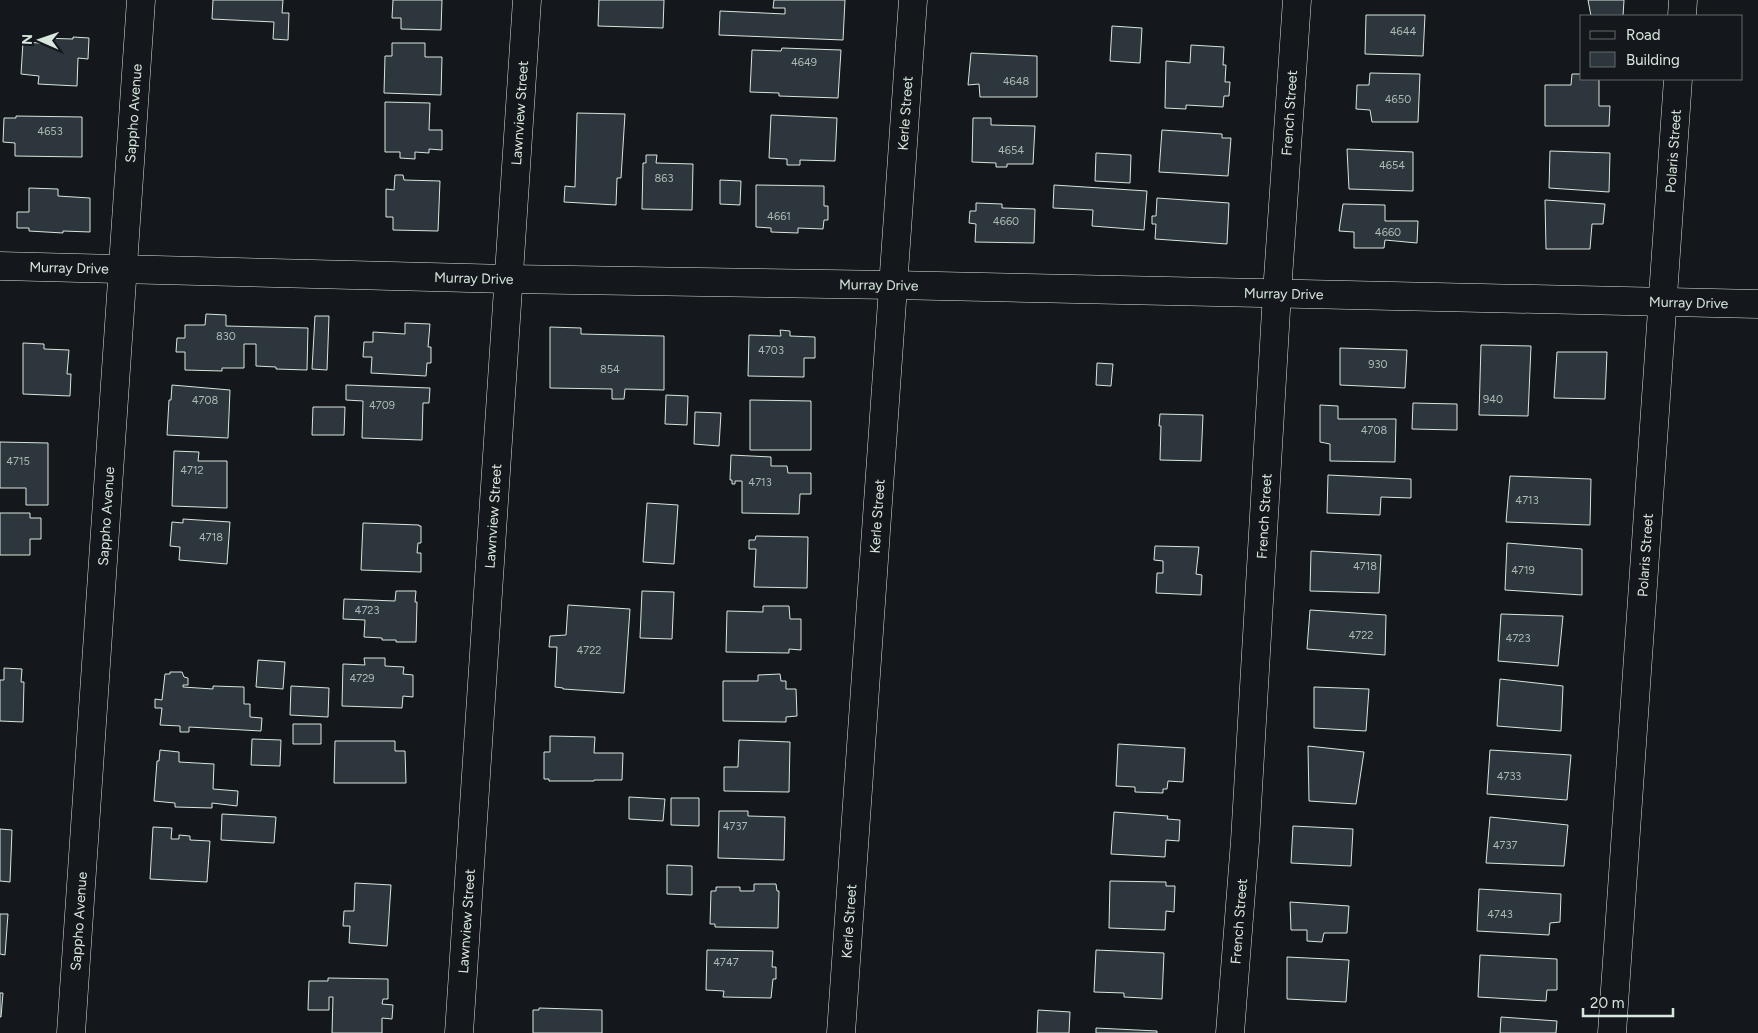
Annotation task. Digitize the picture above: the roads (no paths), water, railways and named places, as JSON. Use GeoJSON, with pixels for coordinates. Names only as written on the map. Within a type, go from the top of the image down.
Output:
{"type":"FeatureCollection","features":[{"type":"Feature","properties":{"kind":"street","name":"Sappho Avenue"},"geometry":{"type":"LineString","coordinates":[[71,1033],[141,0]]}},
{"type":"Feature","properties":{"kind":"street","name":"Lawnview Street"},"geometry":{"type":"LineString","coordinates":[[459,1033],[526,0]]}},
{"type":"Feature","properties":{"kind":"street","name":"Kerle Street"},"geometry":{"type":"LineString","coordinates":[[841,1033],[914,0]]}},
{"type":"Feature","properties":{"kind":"street","name":"French Street"},"geometry":{"type":"LineString","coordinates":[[1230,1033],[1245,841],[1277,293],[1297,0]]}},
{"type":"Feature","properties":{"kind":"street"},"geometry":{"type":"LineString","coordinates":[[1682,15],[1683,0]]}},
{"type":"Feature","properties":{"kind":"street","name":"Polaris Street"},"geometry":{"type":"LineString","coordinates":[[1612,1033],[1678,80]]}},
{"type":"Feature","properties":{"kind":"street","name":"Murray Drive"},"geometry":{"type":"LineString","coordinates":[[0,266],[1758,304]]}}]}
